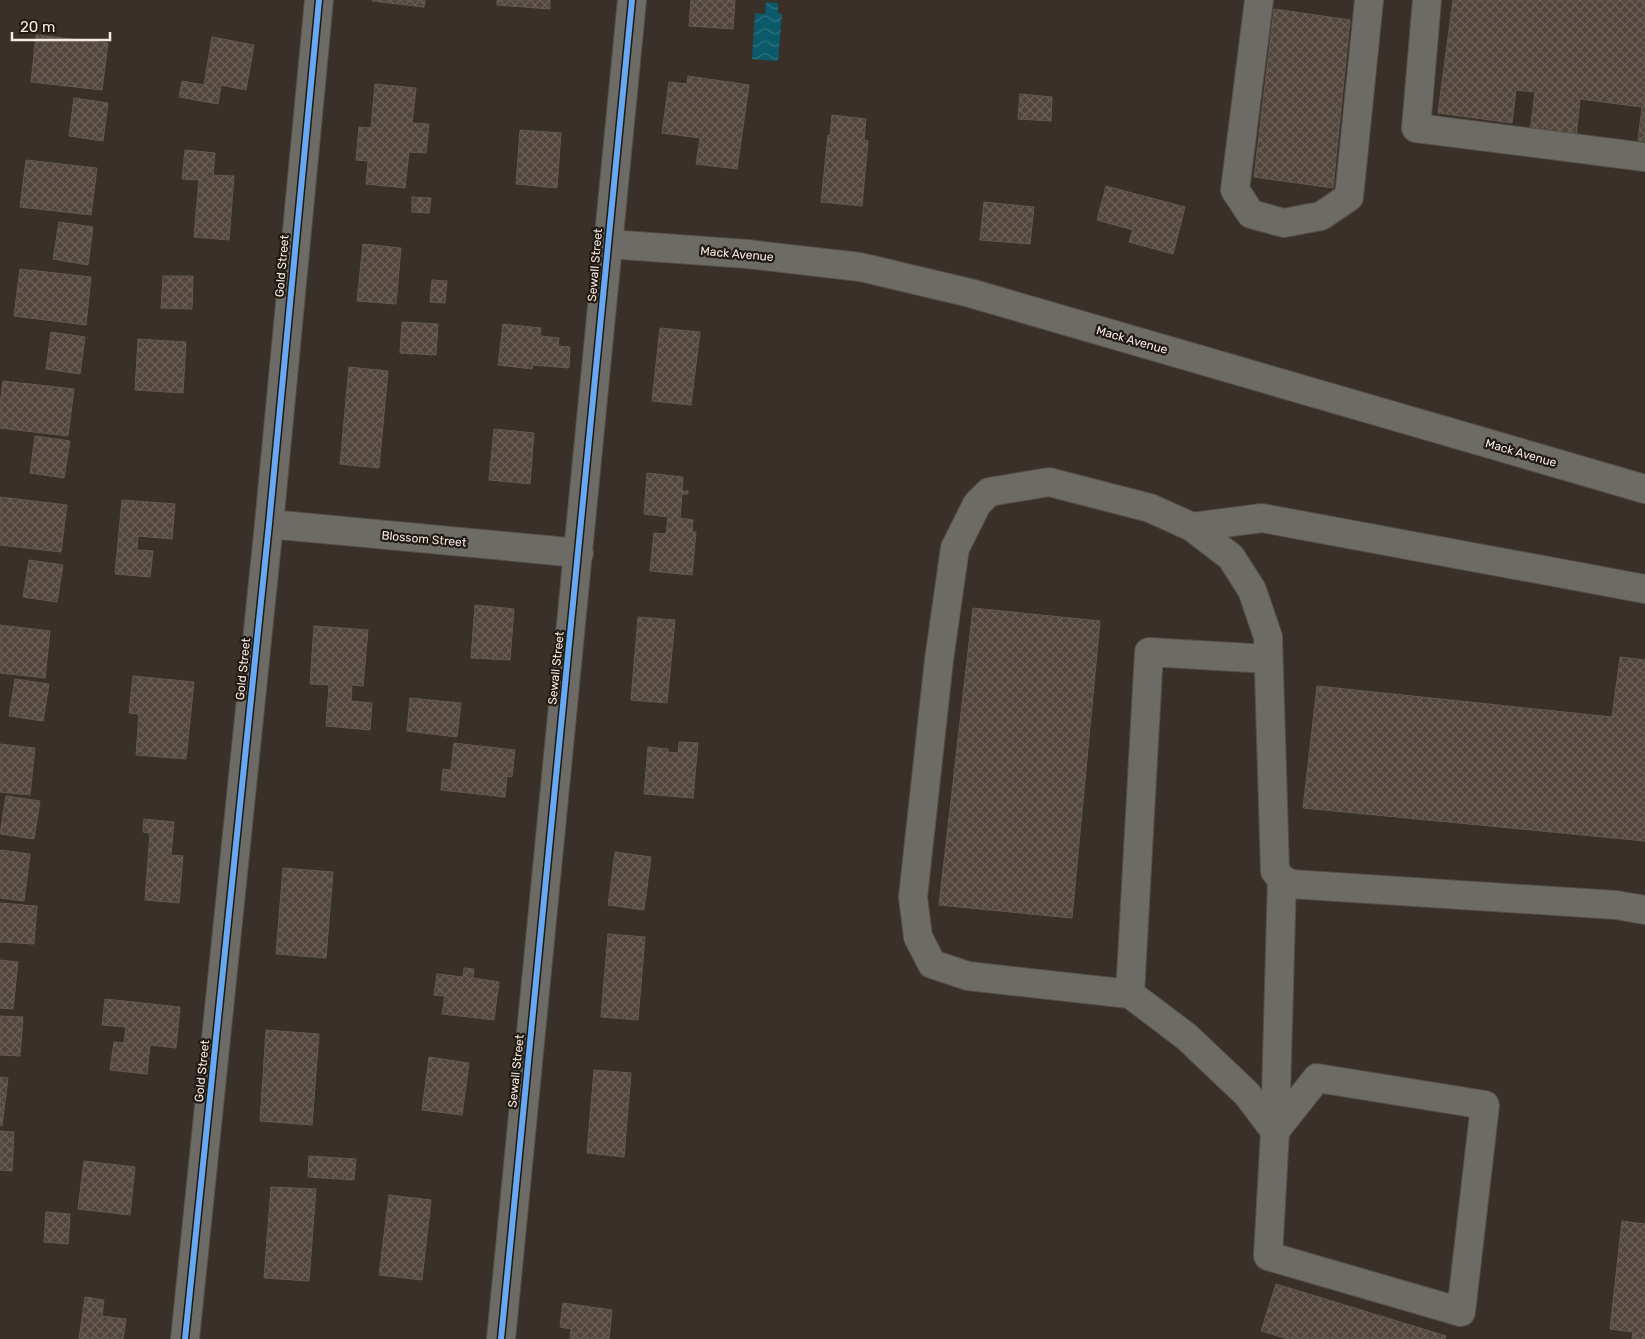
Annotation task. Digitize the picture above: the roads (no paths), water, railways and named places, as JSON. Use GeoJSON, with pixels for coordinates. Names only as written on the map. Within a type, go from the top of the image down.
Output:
{"type":"FeatureCollection","features":[{"type":"Feature","properties":{"kind":"street","name":"Gold Street"},"geometry":{"type":"LineString","coordinates":[[186,1339],[269,524],[319,0]]}},
{"type":"Feature","properties":{"kind":"street","name":"Sewall Street"},"geometry":{"type":"LineString","coordinates":[[501,1339],[632,0]]}},
{"type":"Feature","properties":{"kind":"street"},"geometry":{"type":"LineString","coordinates":[[1259,0],[1235,190],[1251,214],[1284,223],[1321,216],[1350,197],[1369,0]]}},
{"type":"Feature","properties":{"kind":"street"},"geometry":{"type":"LineString","coordinates":[[1427,0],[1416,128],[1645,157]]}},
{"type":"Feature","properties":{"kind":"street","name":"Mack Avenue"},"geometry":{"type":"LineString","coordinates":[[609,244],[747,254],[860,267],[970,293],[1645,489]]}},
{"type":"Feature","properties":{"kind":"street"},"geometry":{"type":"LineString","coordinates":[[1275,1131],[1247,1094],[1187,1037],[1130,994],[968,976],[932,964],[918,937],[913,897],[939,660],[955,548],[977,504],[989,492],[1049,482],[1150,508],[1192,527],[1230,557],[1252,590],[1268,638],[1275,872],[1282,879],[1291,884],[1616,905],[1645,910]]}},
{"type":"Feature","properties":{"kind":"street"},"geometry":{"type":"LineString","coordinates":[[1192,527],[1262,518],[1645,589]]}},
{"type":"Feature","properties":{"kind":"street","name":"Blossom Street"},"geometry":{"type":"LineString","coordinates":[[269,524],[579,553]]}},
{"type":"Feature","properties":{"kind":"street"},"geometry":{"type":"LineString","coordinates":[[1130,994],[1149,652],[1268,658]]}},
{"type":"Feature","properties":{"kind":"street"},"geometry":{"type":"LineString","coordinates":[[1275,1131],[1317,1078],[1485,1105],[1461,1312],[1268,1256],[1275,1131],[1282,879]]}},
{"type":"Feature","properties":{"kind":"water"},"geometry":{"type":"Polygon","coordinates":[[[766,2],[778,3],[778,13],[782,14],[778,61],[752,59],[755,13],[765,14],[766,2]]]}}]}
